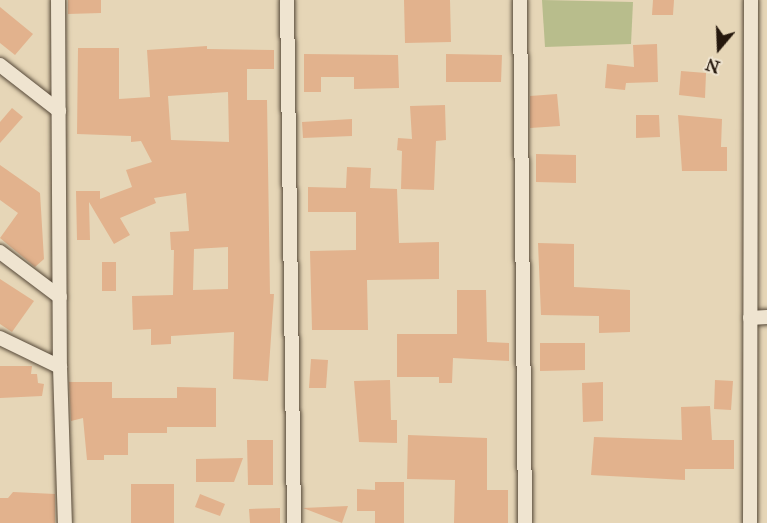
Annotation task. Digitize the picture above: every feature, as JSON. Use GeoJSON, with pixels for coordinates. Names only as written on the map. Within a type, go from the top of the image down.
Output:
{"type":"FeatureCollection","features":[{"type":"Feature","properties":{"kind":"street"},"geometry":{"type":"LineString","coordinates":[[58,0],[60,368],[65,523]]}},
{"type":"Feature","properties":{"kind":"street"},"geometry":{"type":"LineString","coordinates":[[287,0],[294,523]]}},
{"type":"Feature","properties":{"kind":"street"},"geometry":{"type":"LineString","coordinates":[[520,0],[525,523]]}},
{"type":"Feature","properties":{"kind":"street"},"geometry":{"type":"LineString","coordinates":[[750,523],[751,0]]}},
{"type":"Feature","properties":{"kind":"street"},"geometry":{"type":"LineString","coordinates":[[0,65],[59,111]]}},
{"type":"Feature","properties":{"kind":"street"},"geometry":{"type":"LineString","coordinates":[[0,252],[60,297]]}},
{"type":"Feature","properties":{"kind":"street"},"geometry":{"type":"LineString","coordinates":[[750,318],[767,317]]}},
{"type":"Feature","properties":{"kind":"street"},"geometry":{"type":"LineString","coordinates":[[0,338],[60,368]]}},
{"type":"Feature","properties":{"kind":"green space"},"geometry":{"type":"Polygon","coordinates":[[[542,0],[633,2],[631,44],[545,47],[542,0]]]}},
{"type":"Feature","properties":{"kind":"building"},"geometry":{"type":"Polygon","coordinates":[[[68,0],[101,0],[101,13],[68,14],[68,0]]]}},
{"type":"Feature","properties":{"kind":"building"},"geometry":{"type":"Polygon","coordinates":[[[404,0],[450,0],[451,42],[405,43],[404,0]]]}},
{"type":"Feature","properties":{"kind":"building"},"geometry":{"type":"Polygon","coordinates":[[[653,0],[674,0],[673,15],[652,15],[653,0]]]}},
{"type":"Feature","properties":{"kind":"building"},"geometry":{"type":"Polygon","coordinates":[[[0,7],[33,34],[15,55],[0,43],[0,7]]]}},
{"type":"Feature","properties":{"kind":"building"},"geometry":{"type":"Polygon","coordinates":[[[657,44],[658,82],[626,83],[625,90],[605,88],[607,64],[634,67],[633,45],[657,44]]]}},
{"type":"Feature","properties":{"kind":"building"},"geometry":{"type":"Polygon","coordinates":[[[207,46],[207,49],[274,50],[274,69],[247,69],[247,100],[267,100],[270,294],[274,294],[268,381],[233,379],[234,332],[171,336],[171,344],[151,345],[151,329],[133,330],[132,296],[173,295],[174,250],[171,250],[170,232],[189,231],[186,193],[154,198],[156,203],[120,218],[130,235],[114,244],[89,202],[90,240],[77,240],[76,191],[100,191],[100,199],[132,187],[126,170],[152,162],[141,141],[131,142],[131,136],[77,134],[78,48],[119,48],[119,99],[150,97],[147,50],[207,46]],[[228,92],[168,96],[171,140],[229,142],[228,92]],[[228,247],[194,249],[193,290],[228,289],[228,247]]]}},
{"type":"Feature","properties":{"kind":"building"},"geometry":{"type":"Polygon","coordinates":[[[304,54],[398,55],[399,88],[354,89],[354,77],[321,77],[321,92],[304,92],[304,54]]]}},
{"type":"Feature","properties":{"kind":"building"},"geometry":{"type":"Polygon","coordinates":[[[446,54],[502,55],[501,82],[446,82],[446,54]]]}},
{"type":"Feature","properties":{"kind":"building"},"geometry":{"type":"Polygon","coordinates":[[[681,71],[706,73],[705,98],[679,95],[681,71]]]}},
{"type":"Feature","properties":{"kind":"building"},"geometry":{"type":"Polygon","coordinates":[[[557,94],[560,126],[530,128],[530,96],[557,94]]]}},
{"type":"Feature","properties":{"kind":"building"},"geometry":{"type":"Polygon","coordinates":[[[445,105],[446,140],[436,141],[434,190],[401,189],[402,151],[397,150],[398,138],[412,139],[410,106],[445,105]]]}},
{"type":"Feature","properties":{"kind":"building"},"geometry":{"type":"Polygon","coordinates":[[[12,108],[23,117],[0,143],[0,122],[12,108]]]}},
{"type":"Feature","properties":{"kind":"building"},"geometry":{"type":"Polygon","coordinates":[[[636,115],[659,115],[660,137],[636,138],[636,115]]]}},
{"type":"Feature","properties":{"kind":"building"},"geometry":{"type":"Polygon","coordinates":[[[678,115],[722,119],[721,147],[727,147],[727,171],[682,171],[678,115]]]}},
{"type":"Feature","properties":{"kind":"building"},"geometry":{"type":"Polygon","coordinates":[[[352,119],[352,136],[303,138],[302,122],[352,119]]]}},
{"type":"Feature","properties":{"kind":"building"},"geometry":{"type":"Polygon","coordinates":[[[536,154],[576,155],[576,183],[536,182],[536,154]]]}},
{"type":"Feature","properties":{"kind":"building"},"geometry":{"type":"Polygon","coordinates":[[[0,165],[40,193],[44,259],[35,267],[0,238],[18,213],[0,200],[0,165]]]}},
{"type":"Feature","properties":{"kind":"building"},"geometry":{"type":"Polygon","coordinates":[[[347,167],[371,168],[370,188],[397,189],[399,243],[439,242],[439,279],[367,280],[368,330],[312,330],[310,251],[356,250],[356,212],[308,212],[308,187],[346,188],[347,167]]]}},
{"type":"Feature","properties":{"kind":"building"},"geometry":{"type":"Polygon","coordinates":[[[538,243],[574,244],[574,287],[630,290],[630,332],[599,333],[599,316],[541,315],[538,243]]]}},
{"type":"Feature","properties":{"kind":"building"},"geometry":{"type":"Polygon","coordinates":[[[102,262],[116,262],[116,291],[102,291],[102,262]]]}},
{"type":"Feature","properties":{"kind":"building"},"geometry":{"type":"Polygon","coordinates":[[[0,279],[34,301],[12,332],[0,324],[0,279]]]}},
{"type":"Feature","properties":{"kind":"building"},"geometry":{"type":"Polygon","coordinates":[[[457,290],[486,290],[487,342],[509,343],[509,361],[453,358],[452,383],[439,383],[439,377],[397,377],[397,334],[457,334],[457,290]]]}},
{"type":"Feature","properties":{"kind":"building"},"geometry":{"type":"Polygon","coordinates":[[[540,343],[585,343],[585,370],[540,371],[540,343]]]}},
{"type":"Feature","properties":{"kind":"building"},"geometry":{"type":"Polygon","coordinates":[[[311,359],[328,360],[326,388],[309,388],[311,359]]]}},
{"type":"Feature","properties":{"kind":"building"},"geometry":{"type":"Polygon","coordinates":[[[0,366],[32,366],[31,374],[37,374],[38,383],[44,384],[42,396],[0,398],[0,366]]]}},
{"type":"Feature","properties":{"kind":"building"},"geometry":{"type":"Polygon","coordinates":[[[390,380],[391,420],[397,420],[397,443],[359,442],[354,381],[390,380]]]}},
{"type":"Feature","properties":{"kind":"building"},"geometry":{"type":"Polygon","coordinates":[[[715,380],[733,381],[731,410],[714,409],[715,380]]]}},
{"type":"Feature","properties":{"kind":"building"},"geometry":{"type":"Polygon","coordinates":[[[69,382],[112,382],[112,398],[177,398],[177,387],[216,388],[216,427],[167,427],[167,433],[128,433],[128,455],[104,455],[104,460],[87,460],[83,418],[71,421],[69,382]]]}},
{"type":"Feature","properties":{"kind":"building"},"geometry":{"type":"Polygon","coordinates":[[[603,382],[603,421],[583,422],[582,383],[603,382]]]}},
{"type":"Feature","properties":{"kind":"building"},"geometry":{"type":"Polygon","coordinates":[[[710,406],[712,440],[734,440],[734,469],[685,469],[685,480],[591,475],[594,437],[682,440],[681,407],[710,406]]]}},
{"type":"Feature","properties":{"kind":"building"},"geometry":{"type":"Polygon","coordinates":[[[408,435],[487,438],[487,490],[508,490],[508,523],[454,523],[455,480],[407,479],[408,435]]]}},
{"type":"Feature","properties":{"kind":"building"},"geometry":{"type":"Polygon","coordinates":[[[247,440],[273,440],[273,485],[248,485],[247,440]]]}},
{"type":"Feature","properties":{"kind":"building"},"geometry":{"type":"Polygon","coordinates":[[[243,458],[234,482],[196,482],[196,459],[243,458]]]}},
{"type":"Feature","properties":{"kind":"building"},"geometry":{"type":"Polygon","coordinates":[[[375,482],[404,482],[404,523],[375,523],[375,511],[357,511],[357,489],[375,490],[375,482]]]}},
{"type":"Feature","properties":{"kind":"building"},"geometry":{"type":"Polygon","coordinates":[[[131,484],[174,484],[174,523],[131,523],[131,484]]]}},
{"type":"Feature","properties":{"kind":"building"},"geometry":{"type":"Polygon","coordinates":[[[13,492],[55,494],[55,523],[0,523],[0,498],[8,498],[13,492]]]}},
{"type":"Feature","properties":{"kind":"building"},"geometry":{"type":"Polygon","coordinates":[[[200,494],[225,504],[220,516],[195,507],[200,494]]]}},
{"type":"Feature","properties":{"kind":"building"},"geometry":{"type":"Polygon","coordinates":[[[348,506],[342,523],[303,508],[348,506]]]}},
{"type":"Feature","properties":{"kind":"building"},"geometry":{"type":"Polygon","coordinates":[[[280,508],[280,523],[250,523],[249,509],[280,508]]]}}]}
